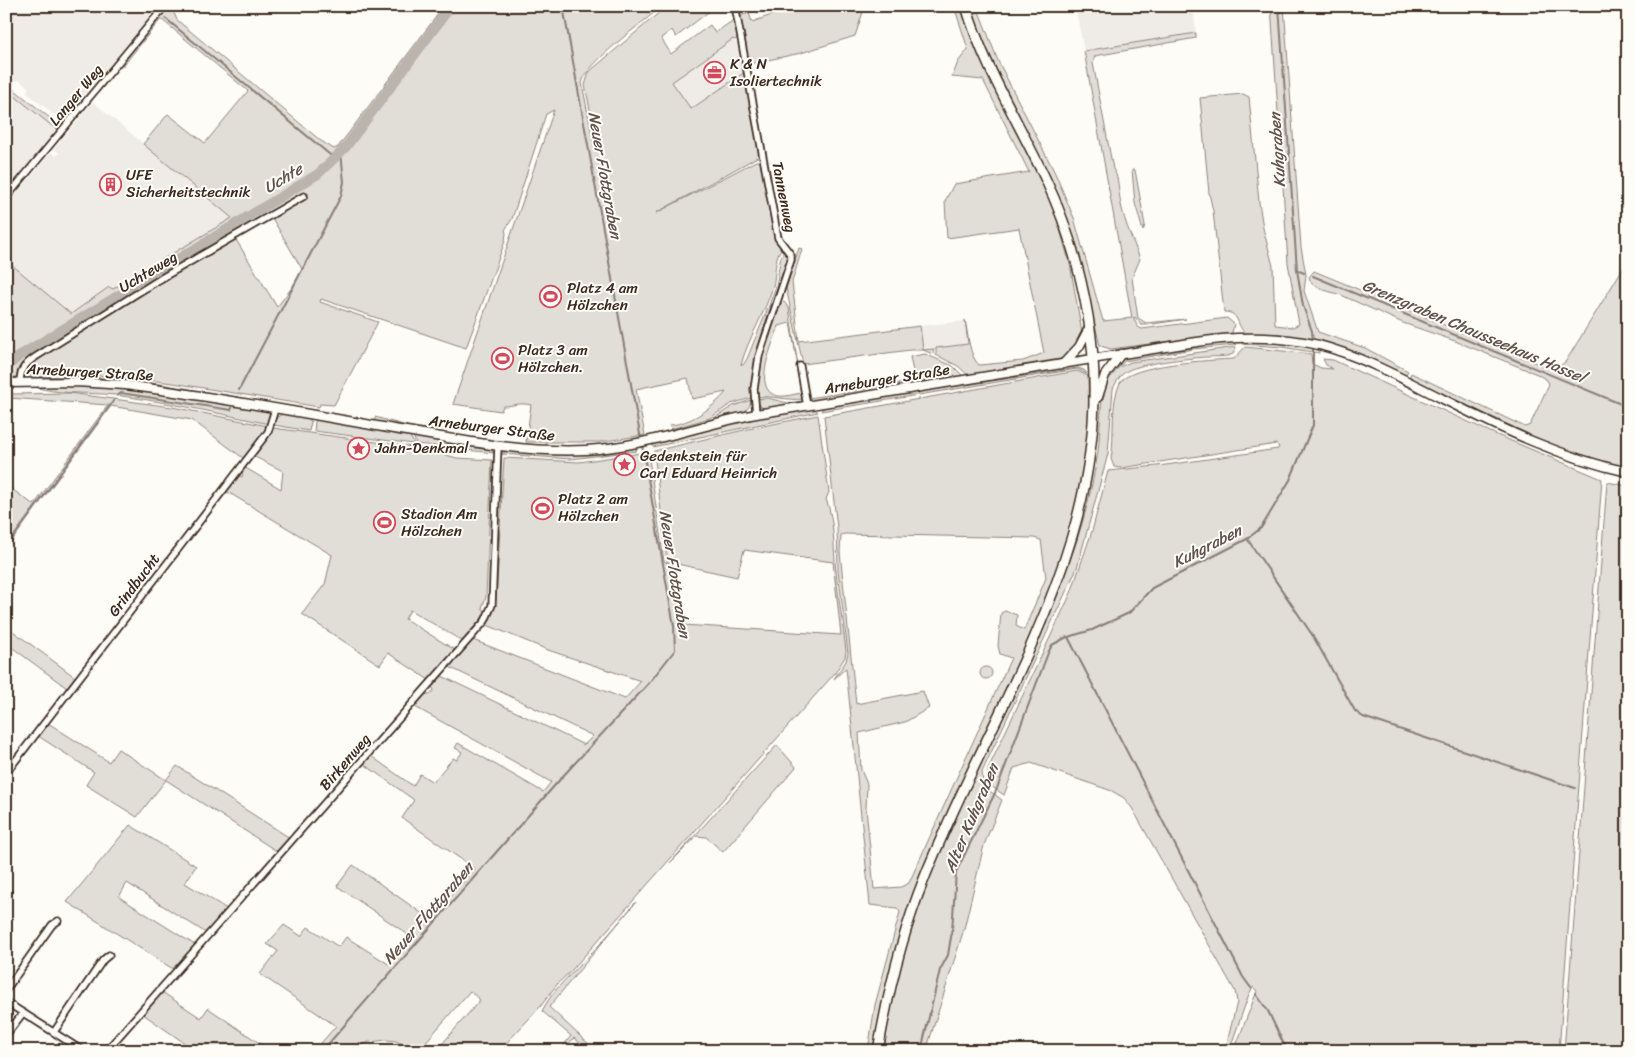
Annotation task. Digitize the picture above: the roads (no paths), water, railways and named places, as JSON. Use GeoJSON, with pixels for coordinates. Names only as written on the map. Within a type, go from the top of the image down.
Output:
{"type":"FeatureCollection","features":[{"type":"Feature","properties":{"kind":"main road"},"geometry":{"type":"LineString","coordinates":[[878,1051],[898,956],[924,880],[1047,609],[1067,559],[1085,490],[1091,452],[1094,400],[1093,359],[1090,326],[1079,273],[1060,213],[986,59],[966,6]]}},
{"type":"Feature","properties":{"kind":"main road"},"geometry":{"type":"LineString","coordinates":[[1063,364],[1079,347],[1090,326]]}},
{"type":"Feature","properties":{"kind":"main road","name":"Arneburger Straße"},"geometry":{"type":"LineString","coordinates":[[7,383],[125,385],[498,446],[575,450],[633,444],[756,414],[1121,354],[1225,338],[1273,338],[1319,345],[1370,364],[1539,444],[1579,459],[1628,472]]}},
{"type":"Feature","properties":{"kind":"main road"},"geometry":{"type":"LineString","coordinates":[[1094,400],[1100,393],[1105,375],[1121,354]]}},
{"type":"Feature","properties":{"kind":"street","name":"Langer Weg"},"geometry":{"type":"LineString","coordinates":[[6,198],[165,6]]}},
{"type":"Feature","properties":{"kind":"street","name":"Tannenweg"},"geometry":{"type":"LineString","coordinates":[[735,6],[778,238],[788,250],[791,260],[759,356],[754,388],[756,414]]}},
{"type":"Feature","properties":{"kind":"street","name":"Uchteweg"},"geometry":{"type":"LineString","coordinates":[[20,382],[20,375],[25,365],[37,356],[160,279],[304,196]]}},
{"type":"Feature","properties":{"kind":"street"},"geometry":{"type":"LineString","coordinates":[[800,366],[807,406]]}},
{"type":"Feature","properties":{"kind":"street","name":"Grindbucht"},"geometry":{"type":"LineString","coordinates":[[6,773],[268,432],[275,409]]}},
{"type":"Feature","properties":{"kind":"street","name":"Birkenweg"},"geometry":{"type":"LineString","coordinates":[[106,1051],[485,621],[492,605],[498,446]]}},
{"type":"Feature","properties":{"kind":"street"},"geometry":{"type":"LineString","coordinates":[[6,990],[52,925],[58,921]]}},
{"type":"Feature","properties":{"kind":"street"},"geometry":{"type":"LineString","coordinates":[[54,1032],[103,960],[109,955]]}},
{"type":"Feature","properties":{"kind":"street"},"geometry":{"type":"LineString","coordinates":[[6,1002],[84,1051]]}},
{"type":"Feature","properties":{"kind":"street"},"geometry":{"type":"LineString","coordinates":[[6,1035],[23,1012]]}},
{"type":"Feature","properties":{"kind":"waterway","name":"Uchte"},"geometry":{"type":"LineString","coordinates":[[6,368],[19,356],[318,174],[345,148],[451,6]]}},
{"type":"Feature","properties":{"kind":"waterway","name":"Neuer Flottgraben"},"geometry":{"type":"LineString","coordinates":[[563,6],[641,440]]}},
{"type":"Feature","properties":{"kind":"waterway","name":"Kuhgraben"},"geometry":{"type":"LineString","coordinates":[[1279,6],[1297,270],[1303,306],[1312,331],[1313,342]]}},
{"type":"Feature","properties":{"kind":"waterway"},"geometry":{"type":"LineString","coordinates":[[165,18],[335,159]]}},
{"type":"Feature","properties":{"kind":"waterway"},"geometry":{"type":"LineString","coordinates":[[239,390],[341,196],[344,182],[341,152]]}},
{"type":"Feature","properties":{"kind":"waterway","name":"Kuhgraben"},"geometry":{"type":"LineString","coordinates":[[1297,270],[1304,273]]}},
{"type":"Feature","properties":{"kind":"waterway","name":"Grenzgraben Chausseehaus Hassel"},"geometry":{"type":"LineString","coordinates":[[1313,276],[1628,407]]}},
{"type":"Feature","properties":{"kind":"waterway","name":"Kuhgraben"},"geometry":{"type":"LineString","coordinates":[[1251,988],[1243,977],[1068,637],[1092,630],[1129,613],[1152,588],[1247,539],[1261,528],[1290,480],[1313,425],[1313,347]]}},
{"type":"Feature","properties":{"kind":"waterway"},"geometry":{"type":"LineString","coordinates":[[117,396],[121,393],[231,410],[232,408]]}},
{"type":"Feature","properties":{"kind":"waterway"},"geometry":{"type":"LineString","coordinates":[[6,547],[114,400]]}},
{"type":"Feature","properties":{"kind":"waterway","name":"Neuer Flottgraben"},"geometry":{"type":"LineString","coordinates":[[322,1051],[563,776],[649,683],[675,650],[674,626],[642,445]]}},
{"type":"Feature","properties":{"kind":"waterway"},"geometry":{"type":"LineString","coordinates":[[1248,540],[1313,636],[1355,711],[1363,717],[1575,788]]}},
{"type":"Feature","properties":{"kind":"waterway","name":"Alter Kuhgraben"},"geometry":{"type":"LineString","coordinates":[[921,1051],[940,970],[948,955],[952,931],[956,872],[996,791],[1048,653],[1052,645],[1067,637]]}},
{"type":"Feature","properties":{"kind":"waterway","name":"Kuhgraben"},"geometry":{"type":"LineString","coordinates":[[1256,994],[1268,1011],[1287,1051]]}},
{"type":"Feature","properties":{"kind":"place","name":"K & N Isoliertechnik"},"geometry":{"type":"Point","coordinates":[714,73]}},
{"type":"Feature","properties":{"kind":"place","name":"UFE Sicherheitstechnik"},"geometry":{"type":"Point","coordinates":[110,184]}},
{"type":"Feature","properties":{"kind":"place","name":"Platz 4 am Hölzchen"},"geometry":{"type":"Point","coordinates":[551,297]}},
{"type":"Feature","properties":{"kind":"place","name":"Platz 3 am Hölzchen."},"geometry":{"type":"Point","coordinates":[502,359]}},
{"type":"Feature","properties":{"kind":"place","name":"Jahn-Denkmal"},"geometry":{"type":"Point","coordinates":[359,448]}},
{"type":"Feature","properties":{"kind":"place","name":"Gedenkstein für Carl Eduard Heinrich"},"geometry":{"type":"Point","coordinates":[624,465]}},
{"type":"Feature","properties":{"kind":"place","name":"Platz 2 am Hölzchen"},"geometry":{"type":"Point","coordinates":[542,508]}},
{"type":"Feature","properties":{"kind":"place","name":"Stadion Am Hölzchen"},"geometry":{"type":"Point","coordinates":[385,523]}}]}
